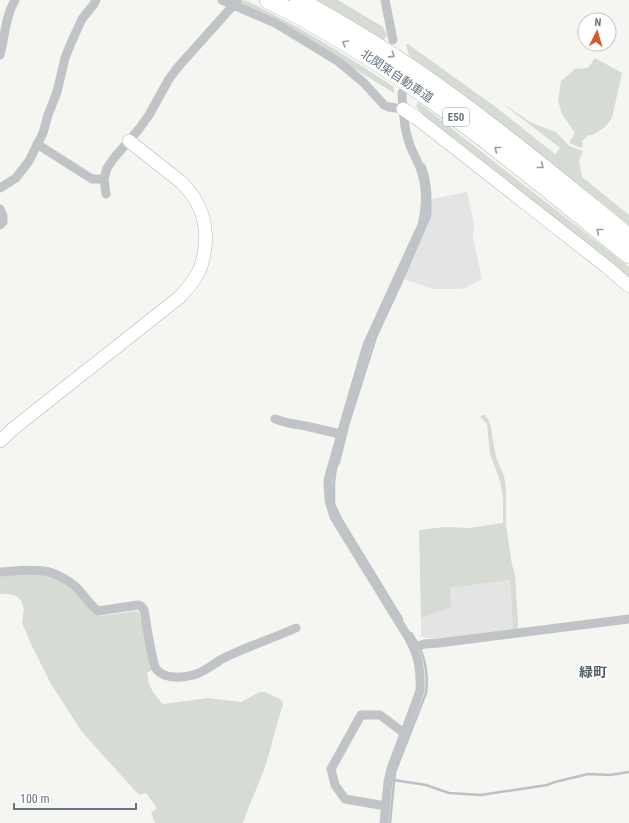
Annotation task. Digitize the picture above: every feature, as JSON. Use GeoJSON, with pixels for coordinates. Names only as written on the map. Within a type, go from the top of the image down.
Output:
{"type":"FeatureCollection","features":[{"type":"Feature","properties":{"kind":"highway","name":"北関東自動車道"},"geometry":{"type":"LineString","coordinates":[[268,0],[356,49],[432,100],[508,158],[629,255]]}},
{"type":"Feature","properties":{"kind":"highway","name":"北関東自動車道"},"geometry":{"type":"LineString","coordinates":[[298,0],[364,37],[445,92],[516,146],[629,237]]}},
{"type":"Feature","properties":{"kind":"street"},"geometry":{"type":"LineString","coordinates":[[0,56],[8,17],[15,0]]}},
{"type":"Feature","properties":{"kind":"street"},"geometry":{"type":"LineString","coordinates":[[0,188],[16,178],[28,161],[37,144],[43,132],[57,92],[65,58],[71,43],[82,19],[96,0]]}},
{"type":"Feature","properties":{"kind":"street"},"geometry":{"type":"LineString","coordinates":[[222,0],[236,2],[275,23],[339,62],[364,83],[384,105],[403,109],[431,129],[601,262],[629,286]]}},
{"type":"Feature","properties":{"kind":"street"},"geometry":{"type":"LineString","coordinates":[[385,0],[393,40]]}},
{"type":"Feature","properties":{"kind":"street"},"geometry":{"type":"LineString","coordinates":[[106,194],[104,179],[107,168],[149,115],[169,79],[178,67],[236,2]]}},
{"type":"Feature","properties":{"kind":"street"},"geometry":{"type":"LineString","coordinates":[[384,823],[388,782],[391,769],[420,691],[419,665],[414,648],[334,517],[329,500],[328,480],[340,434],[367,345],[422,225],[425,214],[426,200],[423,178],[407,137],[402,93]]}},
{"type":"Feature","properties":{"kind":"street"},"geometry":{"type":"LineString","coordinates":[[0,441],[14,428],[181,296],[188,289],[200,270],[205,250],[206,235],[205,222],[199,207],[187,188],[181,182],[129,140]]}},
{"type":"Feature","properties":{"kind":"street"},"geometry":{"type":"LineString","coordinates":[[37,144],[92,179],[104,179]]}},
{"type":"Feature","properties":{"kind":"street"},"geometry":{"type":"LineString","coordinates":[[0,209],[3,216],[3,222],[0,225]]}},
{"type":"Feature","properties":{"kind":"street"},"geometry":{"type":"LineString","coordinates":[[276,419],[340,434]]}},
{"type":"Feature","properties":{"kind":"street"},"geometry":{"type":"LineString","coordinates":[[0,572],[30,570],[45,571],[61,577],[76,587],[97,610],[100,611],[141,606],[144,610],[156,670],[170,677],[193,675],[249,647],[296,628]]}},
{"type":"Feature","properties":{"kind":"street"},"geometry":{"type":"LineString","coordinates":[[414,648],[424,644],[629,619]]}},
{"type":"Feature","properties":{"kind":"street"},"geometry":{"type":"LineString","coordinates":[[386,806],[346,799],[335,785],[332,769],[361,715],[380,715],[404,733]]}},
{"type":"Feature","properties":{"kind":"shaded area"},"geometry":{"type":"Polygon","coordinates":[[[245,0],[302,30],[358,63],[394,87],[394,93],[241,3],[245,0]]]}},
{"type":"Feature","properties":{"kind":"shaded area"},"geometry":{"type":"Polygon","coordinates":[[[317,0],[338,0],[383,27],[387,35],[384,40],[317,0]]]}},
{"type":"Feature","properties":{"kind":"shaded area"},"geometry":{"type":"Polygon","coordinates":[[[408,44],[497,108],[555,154],[560,148],[502,103],[530,122],[556,132],[569,146],[583,151],[579,161],[582,177],[629,215],[629,225],[475,103],[409,56],[406,45],[408,44]]]}},
{"type":"Feature","properties":{"kind":"shaded area"},"geometry":{"type":"Polygon","coordinates":[[[595,58],[622,73],[612,118],[605,127],[594,134],[587,136],[582,141],[582,148],[569,143],[575,133],[562,114],[558,100],[561,81],[575,69],[588,68],[595,58]]]}},
{"type":"Feature","properties":{"kind":"shaded area"},"geometry":{"type":"Polygon","coordinates":[[[418,102],[629,267],[629,278],[424,116],[416,106],[418,102]]]}},
{"type":"Feature","properties":{"kind":"shaded area"},"geometry":{"type":"Polygon","coordinates":[[[467,192],[474,224],[473,237],[482,279],[465,288],[433,289],[404,279],[431,217],[432,199],[467,192]]]}},
{"type":"Feature","properties":{"kind":"shaded area"},"geometry":{"type":"Polygon","coordinates":[[[485,415],[491,427],[496,457],[504,476],[506,489],[506,524],[512,565],[515,574],[518,622],[517,631],[513,631],[510,580],[450,588],[451,608],[431,614],[421,619],[419,530],[445,527],[469,528],[503,523],[503,498],[500,481],[490,454],[487,424],[480,416],[485,415]]]}},
{"type":"Feature","properties":{"kind":"shaded area"},"geometry":{"type":"Polygon","coordinates":[[[45,573],[77,588],[94,613],[100,616],[136,611],[139,612],[153,670],[147,673],[150,687],[163,704],[208,698],[241,702],[260,692],[265,692],[282,701],[283,704],[264,770],[243,823],[155,823],[151,813],[157,808],[146,793],[139,795],[82,732],[51,684],[31,644],[22,623],[24,609],[21,600],[16,596],[9,594],[0,594],[0,575],[45,573]]]}},
{"type":"Feature","properties":{"kind":"shaded area"},"geometry":{"type":"Polygon","coordinates":[[[510,580],[513,631],[437,639],[421,637],[421,619],[431,614],[450,588],[510,580]]]}},
{"type":"Feature","properties":{"kind":"waterway"},"geometry":{"type":"LineString","coordinates":[[402,619],[341,519],[334,504],[334,482],[336,468],[339,462],[349,422],[376,337],[430,216],[430,190],[424,165]]}},
{"type":"Feature","properties":{"kind":"waterway"},"geometry":{"type":"LineString","coordinates":[[411,633],[418,644]]}},
{"type":"Feature","properties":{"kind":"waterway"},"geometry":{"type":"LineString","coordinates":[[390,823],[395,772],[426,693],[426,671],[424,659],[420,649]]}},
{"type":"Feature","properties":{"kind":"waterway"},"geometry":{"type":"LineString","coordinates":[[394,780],[426,785],[449,793],[481,795],[547,785],[588,774],[610,775],[629,772]]}},
{"type":"Feature","properties":{"kind":"district","name":"緑町"},"geometry":{"type":"Point","coordinates":[593,672]}}]}
